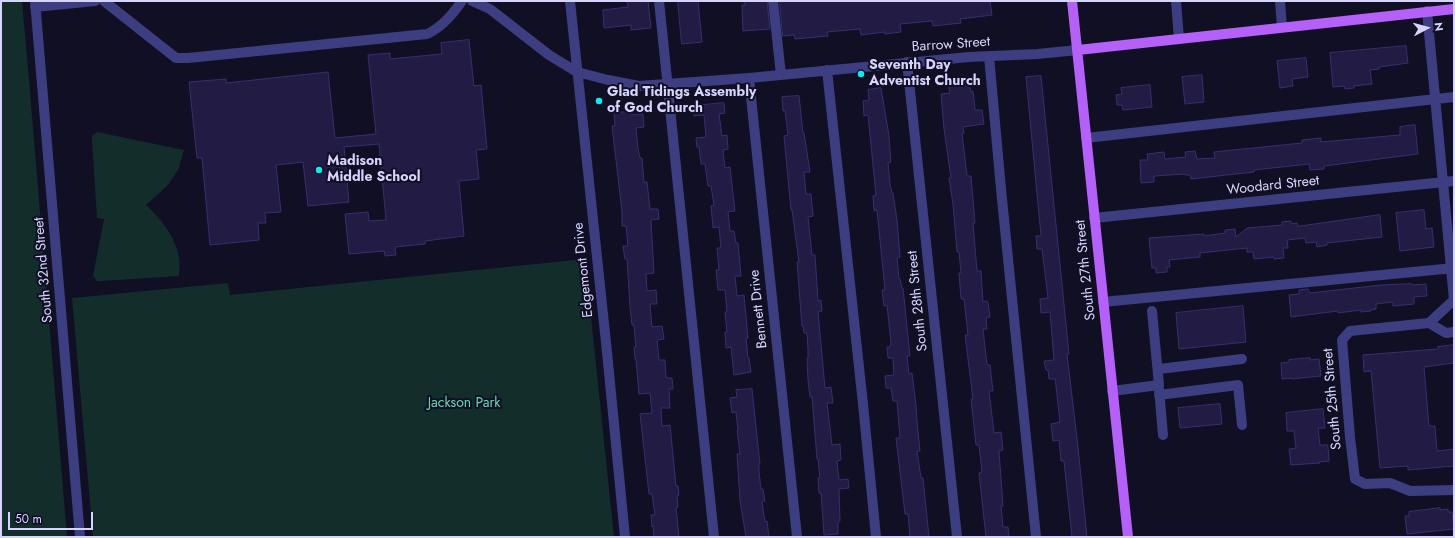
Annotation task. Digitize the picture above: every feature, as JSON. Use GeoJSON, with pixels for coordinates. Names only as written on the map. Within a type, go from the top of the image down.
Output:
{"type":"FeatureCollection","features":[{"type":"Feature","properties":{"kind":"main road","name":"South 27th Street"},"geometry":{"type":"LineString","coordinates":[[1072,1],[1128,537]]}},
{"type":"Feature","properties":{"kind":"main road","name":"Barrow Street"},"geometry":{"type":"LineString","coordinates":[[1078,50],[1454,9]]}},
{"type":"Feature","properties":{"kind":"street"},"geometry":{"type":"LineString","coordinates":[[35,4],[95,1]]}},
{"type":"Feature","properties":{"kind":"street"},"geometry":{"type":"LineString","coordinates":[[104,1],[176,58],[427,34],[436,30],[462,1]]}},
{"type":"Feature","properties":{"kind":"street","name":"Barrow Street"},"geometry":{"type":"LineString","coordinates":[[472,1],[490,9],[549,55],[577,72],[639,86],[749,78],[907,62],[1078,50]]}},
{"type":"Feature","properties":{"kind":"street","name":"Edgemont Drive"},"geometry":{"type":"LineString","coordinates":[[570,1],[607,352],[624,537]]}},
{"type":"Feature","properties":{"kind":"street"},"geometry":{"type":"LineString","coordinates":[[659,1],[714,537]]}},
{"type":"Feature","properties":{"kind":"street"},"geometry":{"type":"LineString","coordinates":[[773,1],[780,75]]}},
{"type":"Feature","properties":{"kind":"street"},"geometry":{"type":"LineString","coordinates":[[1176,1],[1180,38]]}},
{"type":"Feature","properties":{"kind":"street"},"geometry":{"type":"LineString","coordinates":[[1280,1],[1282,27]]}},
{"type":"Feature","properties":{"kind":"street","name":"South 32nd Street"},"geometry":{"type":"LineString","coordinates":[[35,4],[80,537]]}},
{"type":"Feature","properties":{"kind":"street"},"geometry":{"type":"LineString","coordinates":[[1427,11],[1443,182],[1453,268],[1454,300],[1429,323],[1446,333],[1454,332]]}},
{"type":"Feature","properties":{"kind":"street"},"geometry":{"type":"LineString","coordinates":[[989,56],[1036,537]]}},
{"type":"Feature","properties":{"kind":"street","name":"South 28th Street"},"geometry":{"type":"LineString","coordinates":[[907,62],[957,537]]}},
{"type":"Feature","properties":{"kind":"street"},"geometry":{"type":"LineString","coordinates":[[827,70],[876,537]]}},
{"type":"Feature","properties":{"kind":"street","name":"Bennett Drive"},"geometry":{"type":"LineString","coordinates":[[749,78],[797,537]]}},
{"type":"Feature","properties":{"kind":"street"},"geometry":{"type":"LineString","coordinates":[[1086,138],[1454,97]]}},
{"type":"Feature","properties":{"kind":"street","name":"Woodard Street"},"geometry":{"type":"LineString","coordinates":[[1094,218],[1454,181]]}},
{"type":"Feature","properties":{"kind":"street"},"geometry":{"type":"LineString","coordinates":[[1103,302],[1453,268]]}},
{"type":"Feature","properties":{"kind":"street"},"geometry":{"type":"LineString","coordinates":[[1152,311],[1159,369],[1159,390],[1163,435]]}},
{"type":"Feature","properties":{"kind":"street","name":"South 25th Street"},"geometry":{"type":"LineString","coordinates":[[1429,323],[1350,330],[1342,340],[1355,479],[1365,484],[1390,482],[1410,491],[1454,490]]}},
{"type":"Feature","properties":{"kind":"street"},"geometry":{"type":"LineString","coordinates":[[1159,369],[1242,358]]}},
{"type":"Feature","properties":{"kind":"street"},"geometry":{"type":"LineString","coordinates":[[1112,391],[1159,390],[1238,385],[1242,426]]}},
{"type":"Feature","properties":{"kind":"green space"},"geometry":{"type":"Polygon","coordinates":[[[1,1],[22,1],[67,537],[1,537],[1,1]]]}},
{"type":"Feature","properties":{"kind":"green space"},"geometry":{"type":"Polygon","coordinates":[[[97,132],[184,150],[178,170],[167,186],[146,205],[167,228],[171,235],[179,257],[179,276],[97,281],[93,276],[104,219],[97,218],[92,136],[97,132]]]}},
{"type":"Feature","properties":{"kind":"green space","name":"Jackson Park"},"geometry":{"type":"Polygon","coordinates":[[[585,259],[614,537],[93,537],[72,298],[228,283],[230,295],[585,259]]]}},
{"type":"Feature","properties":{"kind":"building"},"geometry":{"type":"Polygon","coordinates":[[[627,1],[648,1],[651,28],[631,30],[631,25],[604,28],[603,10],[628,7],[627,1]]]}},
{"type":"Feature","properties":{"kind":"building"},"geometry":{"type":"Polygon","coordinates":[[[678,1],[698,1],[702,42],[682,44],[678,1]]]}},
{"type":"Feature","properties":{"kind":"building"},"geometry":{"type":"Polygon","coordinates":[[[744,1],[767,1],[770,29],[743,31],[742,5],[745,5],[744,1]]]}},
{"type":"Feature","properties":{"kind":"building"},"geometry":{"type":"Polygon","coordinates":[[[780,1],[990,1],[992,15],[960,19],[961,23],[933,26],[932,21],[900,24],[901,32],[885,34],[885,32],[861,35],[860,29],[827,32],[828,36],[795,39],[794,35],[783,36],[780,1]]]}},
{"type":"Feature","properties":{"kind":"building"},"geometry":{"type":"Polygon","coordinates":[[[469,40],[474,86],[481,85],[487,149],[476,150],[479,179],[459,181],[464,236],[425,241],[425,244],[395,247],[396,255],[385,256],[384,251],[349,254],[345,214],[368,212],[369,221],[386,220],[379,144],[344,147],[349,202],[308,206],[303,162],[276,165],[281,212],[265,213],[266,223],[258,223],[259,240],[210,245],[202,158],[197,158],[189,82],[226,79],[226,83],[328,72],[335,138],[376,134],[368,55],[390,53],[390,59],[442,54],[441,43],[469,40]]]}},
{"type":"Feature","properties":{"kind":"building"},"geometry":{"type":"Polygon","coordinates":[[[1406,46],[1408,63],[1379,67],[1379,69],[1370,70],[1372,84],[1354,86],[1354,88],[1345,89],[1344,86],[1333,87],[1330,53],[1406,46]]]}},
{"type":"Feature","properties":{"kind":"building"},"geometry":{"type":"Polygon","coordinates":[[[1306,58],[1308,77],[1292,79],[1293,86],[1280,88],[1277,61],[1306,58]]]}},
{"type":"Feature","properties":{"kind":"building"},"geometry":{"type":"Polygon","coordinates":[[[1202,75],[1204,102],[1185,104],[1182,77],[1202,75]]]}},
{"type":"Feature","properties":{"kind":"building"},"geometry":{"type":"Polygon","coordinates":[[[1041,76],[1069,354],[1067,354],[1087,537],[1072,537],[1064,461],[1061,461],[1059,440],[1053,441],[1051,424],[1060,422],[1055,379],[1049,379],[1048,370],[1046,370],[1044,361],[1054,360],[1050,312],[1041,313],[1040,299],[1048,298],[1042,249],[1037,249],[1036,236],[1041,236],[1026,77],[1041,76]]]}},
{"type":"Feature","properties":{"kind":"building"},"geometry":{"type":"Polygon","coordinates":[[[962,81],[962,85],[969,84],[971,92],[973,91],[975,110],[982,110],[984,124],[963,127],[964,133],[962,133],[967,176],[971,176],[977,271],[981,271],[983,302],[987,301],[988,303],[990,317],[986,318],[987,329],[983,329],[987,365],[990,365],[993,391],[989,391],[994,433],[1001,432],[1003,450],[999,451],[1003,506],[1001,506],[1003,527],[1008,527],[1009,537],[986,537],[979,473],[982,472],[979,445],[976,445],[971,399],[973,399],[965,335],[968,335],[964,299],[961,299],[959,252],[957,252],[949,178],[951,178],[941,94],[950,93],[948,82],[962,81]]]}},
{"type":"Feature","properties":{"kind":"building"},"geometry":{"type":"Polygon","coordinates":[[[1150,85],[1152,107],[1123,110],[1122,105],[1117,105],[1116,95],[1122,94],[1121,88],[1150,85]]]}},
{"type":"Feature","properties":{"kind":"building"},"geometry":{"type":"Polygon","coordinates":[[[881,88],[889,136],[891,162],[888,163],[890,184],[893,193],[897,220],[900,257],[897,258],[899,279],[903,288],[910,356],[907,356],[909,374],[912,373],[916,405],[920,451],[917,451],[921,478],[923,478],[929,537],[910,537],[908,514],[905,514],[896,438],[900,438],[897,401],[893,401],[891,388],[886,388],[885,376],[894,375],[893,358],[888,358],[887,347],[890,347],[891,343],[887,305],[884,306],[882,290],[885,290],[877,210],[874,211],[873,196],[876,195],[868,115],[864,116],[863,101],[869,100],[868,90],[881,88]]]}},
{"type":"Feature","properties":{"kind":"building"},"geometry":{"type":"Polygon","coordinates":[[[799,96],[803,133],[810,172],[804,172],[806,194],[811,194],[813,216],[808,217],[812,255],[815,255],[818,301],[821,300],[822,311],[818,312],[825,388],[831,387],[833,403],[827,403],[832,445],[840,444],[841,460],[837,461],[839,480],[848,479],[849,488],[839,489],[840,521],[838,522],[838,534],[824,535],[821,493],[819,493],[818,478],[820,478],[812,397],[810,397],[808,380],[807,333],[804,333],[802,326],[797,262],[799,262],[791,210],[784,136],[788,135],[782,97],[799,96]]]}},
{"type":"Feature","properties":{"kind":"building"},"geometry":{"type":"Polygon","coordinates":[[[724,103],[725,113],[719,114],[722,136],[727,135],[728,149],[723,150],[725,168],[730,167],[735,211],[728,212],[730,231],[734,231],[736,243],[738,243],[741,276],[735,276],[737,296],[744,295],[748,338],[746,338],[751,372],[734,375],[731,347],[726,348],[725,332],[727,332],[725,312],[727,312],[725,290],[718,290],[716,270],[719,270],[717,248],[721,248],[719,227],[713,228],[711,206],[714,205],[711,186],[708,186],[705,164],[701,164],[699,147],[697,147],[696,138],[706,137],[704,115],[694,116],[693,106],[724,103]]]}},
{"type":"Feature","properties":{"kind":"building"},"geometry":{"type":"Polygon","coordinates":[[[632,112],[632,115],[643,114],[644,127],[636,128],[638,149],[640,158],[642,158],[644,182],[647,182],[650,209],[658,209],[659,219],[651,220],[654,273],[646,274],[647,291],[656,290],[657,304],[650,304],[652,327],[662,326],[664,339],[657,340],[659,360],[665,360],[666,378],[672,378],[673,389],[669,389],[670,408],[661,408],[662,426],[670,425],[676,486],[678,486],[679,495],[677,496],[678,507],[676,507],[679,537],[654,537],[653,526],[652,527],[651,515],[655,515],[652,494],[649,494],[640,414],[652,413],[650,393],[639,394],[634,347],[636,347],[634,325],[632,325],[630,307],[627,259],[625,259],[623,246],[628,246],[626,226],[622,226],[622,212],[612,126],[615,126],[614,113],[632,112]]]}},
{"type":"Feature","properties":{"kind":"building"},"geometry":{"type":"Polygon","coordinates":[[[1415,125],[1418,154],[1324,166],[1324,169],[1310,170],[1309,164],[1191,179],[1190,175],[1185,174],[1154,176],[1154,182],[1141,183],[1140,160],[1148,160],[1147,154],[1164,152],[1165,159],[1186,157],[1185,152],[1195,151],[1197,159],[1215,158],[1214,152],[1302,143],[1302,140],[1321,138],[1321,142],[1400,135],[1400,127],[1415,125]]]}},
{"type":"Feature","properties":{"kind":"building"},"geometry":{"type":"Polygon","coordinates":[[[1424,210],[1426,229],[1432,228],[1434,247],[1400,251],[1396,213],[1424,210]]]}},
{"type":"Feature","properties":{"kind":"building"},"geometry":{"type":"Polygon","coordinates":[[[1380,215],[1382,237],[1327,243],[1327,245],[1317,247],[1316,242],[1306,243],[1305,238],[1287,240],[1288,248],[1283,248],[1284,258],[1274,259],[1274,257],[1254,259],[1253,252],[1247,252],[1247,248],[1200,253],[1200,257],[1169,260],[1170,267],[1167,267],[1167,272],[1156,273],[1156,268],[1152,268],[1149,238],[1204,234],[1204,236],[1225,233],[1225,230],[1235,229],[1236,237],[1247,228],[1282,225],[1282,222],[1291,221],[1291,224],[1297,223],[1298,226],[1380,215]]]}},
{"type":"Feature","properties":{"kind":"building"},"geometry":{"type":"Polygon","coordinates":[[[1426,284],[1427,296],[1414,297],[1414,304],[1393,306],[1393,302],[1376,304],[1376,309],[1371,311],[1361,312],[1361,310],[1338,313],[1338,311],[1291,317],[1289,295],[1299,294],[1299,290],[1308,289],[1310,293],[1381,285],[1426,284]]]}},
{"type":"Feature","properties":{"kind":"building"},"geometry":{"type":"Polygon","coordinates":[[[1243,306],[1246,342],[1179,349],[1176,313],[1243,306]]]}},
{"type":"Feature","properties":{"kind":"building"},"geometry":{"type":"Polygon","coordinates":[[[1454,345],[1454,363],[1424,367],[1429,426],[1435,426],[1437,451],[1454,449],[1454,466],[1408,470],[1408,466],[1380,468],[1371,371],[1364,372],[1363,355],[1438,349],[1438,347],[1454,345]]]}},
{"type":"Feature","properties":{"kind":"building"},"geometry":{"type":"Polygon","coordinates":[[[1310,358],[1310,360],[1319,359],[1321,376],[1282,379],[1281,363],[1289,362],[1289,360],[1310,358]]]}},
{"type":"Feature","properties":{"kind":"building"},"geometry":{"type":"Polygon","coordinates":[[[752,389],[760,464],[759,472],[761,489],[763,489],[765,501],[762,502],[769,537],[746,537],[740,501],[737,454],[740,454],[738,430],[736,412],[732,413],[730,398],[737,397],[736,390],[752,389]]]}},
{"type":"Feature","properties":{"kind":"building"},"geometry":{"type":"Polygon","coordinates":[[[1220,404],[1222,424],[1180,428],[1178,408],[1220,404]]]}},
{"type":"Feature","properties":{"kind":"building"},"geometry":{"type":"Polygon","coordinates":[[[1323,409],[1325,428],[1318,428],[1320,445],[1328,445],[1329,461],[1291,465],[1289,449],[1296,448],[1294,431],[1287,431],[1286,413],[1323,409]]]}},
{"type":"Feature","properties":{"kind":"building"},"geometry":{"type":"Polygon","coordinates":[[[1440,508],[1440,510],[1448,509],[1448,512],[1452,512],[1454,529],[1407,534],[1405,516],[1409,516],[1409,512],[1440,508]]]}},
{"type":"Feature","properties":{"kind":"place","name":"Seventh Day Adventist Church"},"geometry":{"type":"Point","coordinates":[861,74]}},
{"type":"Feature","properties":{"kind":"place","name":"Glad Tidings Assembly of God Church"},"geometry":{"type":"Point","coordinates":[599,101]}},
{"type":"Feature","properties":{"kind":"place","name":"Madison Middle School"},"geometry":{"type":"Point","coordinates":[319,170]}}]}
